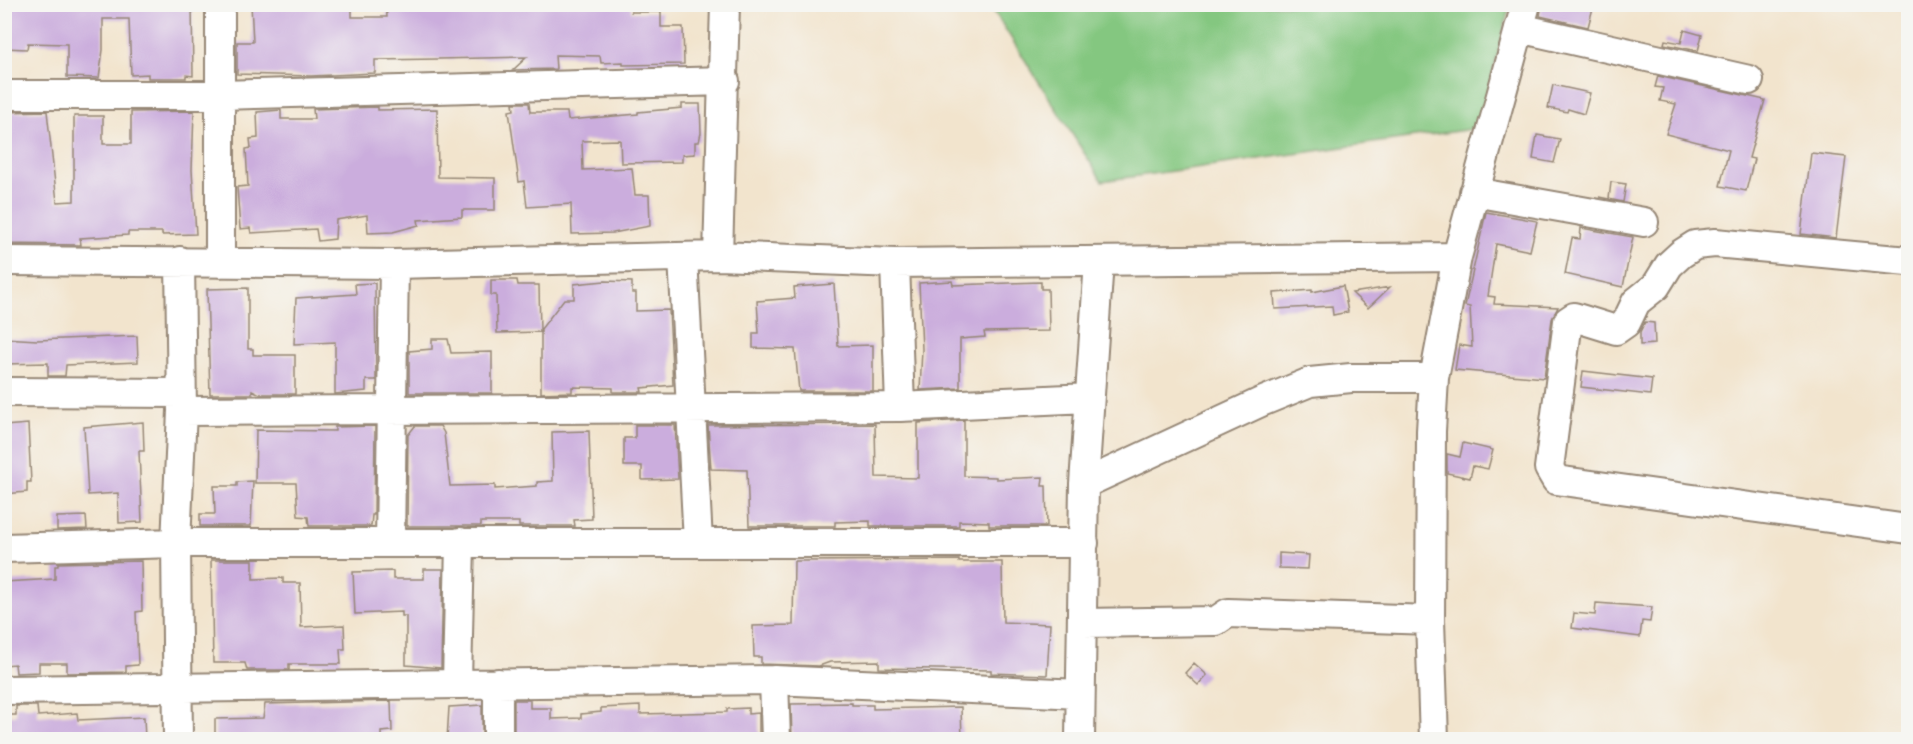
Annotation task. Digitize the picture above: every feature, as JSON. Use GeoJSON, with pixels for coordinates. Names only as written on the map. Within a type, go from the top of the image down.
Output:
{"type":"FeatureCollection","features":[{"type":"Feature","properties":{"kind":"street"},"geometry":{"type":"LineString","coordinates":[[220,4],[220,263]]}},
{"type":"Feature","properties":{"kind":"street"},"geometry":{"type":"LineString","coordinates":[[718,256],[725,81],[725,4]]}},
{"type":"Feature","properties":{"kind":"street"},"geometry":{"type":"LineString","coordinates":[[1434,740],[1430,620],[1431,431],[1434,378],[1457,257],[1523,16],[1749,80]]}},
{"type":"Feature","properties":{"kind":"street"},"geometry":{"type":"LineString","coordinates":[[4,95],[221,95],[725,81]]}},
{"type":"Feature","properties":{"kind":"street"},"geometry":{"type":"LineString","coordinates":[[1474,192],[1644,222]]}},
{"type":"Feature","properties":{"kind":"street"},"geometry":{"type":"LineString","coordinates":[[1908,261],[1715,243],[1695,245],[1669,265],[1656,286],[1636,302],[1626,323],[1616,330],[1574,317],[1568,321],[1549,468],[1556,480],[1908,529]]}},
{"type":"Feature","properties":{"kind":"street"},"geometry":{"type":"LineString","coordinates":[[4,261],[394,264],[718,256],[895,263],[1457,257]]}},
{"type":"Feature","properties":{"kind":"street"},"geometry":{"type":"LineString","coordinates":[[683,257],[698,542]]}},
{"type":"Feature","properties":{"kind":"street"},"geometry":{"type":"LineString","coordinates":[[178,740],[176,543],[181,402],[180,261]]}},
{"type":"Feature","properties":{"kind":"street"},"geometry":{"type":"LineString","coordinates":[[1080,740],[1084,484],[1099,261]]}},
{"type":"Feature","properties":{"kind":"street"},"geometry":{"type":"LineString","coordinates":[[895,263],[900,407]]}},
{"type":"Feature","properties":{"kind":"street"},"geometry":{"type":"LineString","coordinates":[[390,543],[394,264]]}},
{"type":"Feature","properties":{"kind":"street"},"geometry":{"type":"LineString","coordinates":[[1084,484],[1261,402],[1310,382],[1350,378],[1434,378]]}},
{"type":"Feature","properties":{"kind":"street"},"geometry":{"type":"LineString","coordinates":[[4,392],[181,402],[392,408],[900,407],[1088,398]]}},
{"type":"Feature","properties":{"kind":"street"},"geometry":{"type":"LineString","coordinates":[[4,548],[176,543],[1084,543]]}},
{"type":"Feature","properties":{"kind":"street"},"geometry":{"type":"LineString","coordinates":[[457,683],[460,543]]}},
{"type":"Feature","properties":{"kind":"street"},"geometry":{"type":"LineString","coordinates":[[1083,623],[1216,621],[1228,613],[1430,620]]}},
{"type":"Feature","properties":{"kind":"street"},"geometry":{"type":"LineString","coordinates":[[4,690],[774,680],[1080,694]]}},
{"type":"Feature","properties":{"kind":"street"},"geometry":{"type":"LineString","coordinates":[[774,680],[777,740]]}},
{"type":"Feature","properties":{"kind":"street"},"geometry":{"type":"LineString","coordinates":[[498,683],[498,740]]}},
{"type":"Feature","properties":{"kind":"green space"},"geometry":{"type":"Polygon","coordinates":[[[990,5],[1510,5],[1479,128],[1102,181],[990,5]]]}},
{"type":"Feature","properties":{"kind":"building"},"geometry":{"type":"Polygon","coordinates":[[[7,4],[192,4],[193,76],[148,78],[148,74],[131,75],[129,19],[103,19],[103,50],[99,78],[67,77],[67,44],[28,43],[27,49],[4,48],[7,4]]]}},
{"type":"Feature","properties":{"kind":"building"},"geometry":{"type":"Polygon","coordinates":[[[251,4],[352,4],[352,17],[387,17],[386,4],[631,4],[631,12],[661,12],[661,27],[683,27],[684,64],[623,65],[623,62],[601,63],[600,56],[555,55],[556,69],[513,70],[527,57],[375,60],[375,73],[311,76],[237,74],[237,42],[253,42],[251,4]]]}},
{"type":"Feature","properties":{"kind":"building"},"geometry":{"type":"Polygon","coordinates":[[[1542,4],[1594,4],[1588,27],[1540,16],[1542,4]]]}},
{"type":"Feature","properties":{"kind":"building"},"geometry":{"type":"Polygon","coordinates":[[[1684,30],[1702,35],[1698,51],[1664,44],[1665,40],[1681,43],[1684,30]]]}},
{"type":"Feature","properties":{"kind":"building"},"geometry":{"type":"Polygon","coordinates":[[[1658,76],[1765,100],[1749,158],[1754,159],[1746,191],[1720,186],[1729,150],[1666,134],[1676,104],[1660,101],[1663,88],[1655,87],[1658,76]]]}},
{"type":"Feature","properties":{"kind":"building"},"geometry":{"type":"Polygon","coordinates":[[[1553,85],[1590,93],[1584,114],[1568,109],[1567,112],[1548,108],[1553,85]]]}},
{"type":"Feature","properties":{"kind":"building"},"geometry":{"type":"Polygon","coordinates":[[[513,103],[529,103],[530,112],[567,112],[568,120],[638,114],[638,112],[682,108],[682,104],[700,104],[701,133],[699,142],[695,142],[695,154],[682,155],[682,162],[621,163],[620,140],[582,141],[583,170],[632,168],[635,195],[649,195],[650,226],[613,233],[572,234],[571,204],[527,207],[524,181],[519,182],[509,111],[514,110],[513,103]]]}},
{"type":"Feature","properties":{"kind":"building"},"geometry":{"type":"Polygon","coordinates":[[[378,107],[378,110],[437,109],[438,177],[495,178],[495,210],[462,210],[462,217],[418,220],[419,225],[393,232],[368,233],[367,215],[336,220],[335,239],[318,241],[316,229],[251,233],[250,228],[240,229],[237,187],[248,186],[246,149],[251,148],[250,139],[258,138],[257,112],[281,110],[281,119],[314,119],[313,109],[378,107]]]}},
{"type":"Feature","properties":{"kind":"building"},"geometry":{"type":"Polygon","coordinates":[[[47,111],[57,202],[74,201],[74,116],[103,116],[103,144],[131,144],[131,112],[194,111],[192,170],[196,234],[162,235],[162,232],[128,232],[128,235],[80,238],[81,245],[4,244],[4,196],[7,196],[4,112],[47,111]]]}},
{"type":"Feature","properties":{"kind":"building"},"geometry":{"type":"Polygon","coordinates":[[[1537,135],[1560,139],[1554,163],[1533,159],[1537,135]]]}},
{"type":"Feature","properties":{"kind":"building"},"geometry":{"type":"Polygon","coordinates":[[[1811,153],[1846,157],[1836,238],[1801,234],[1811,153]]]}},
{"type":"Feature","properties":{"kind":"building"},"geometry":{"type":"Polygon","coordinates":[[[1611,182],[1626,184],[1623,202],[1599,197],[1609,199],[1611,182]]]}},
{"type":"Feature","properties":{"kind":"building"},"geometry":{"type":"Polygon","coordinates":[[[1486,212],[1537,221],[1530,251],[1496,244],[1488,296],[1495,297],[1494,304],[1558,307],[1552,319],[1544,378],[1455,370],[1459,345],[1472,347],[1470,307],[1465,306],[1486,212]]]}},
{"type":"Feature","properties":{"kind":"building"},"geometry":{"type":"Polygon","coordinates":[[[1581,228],[1633,237],[1623,287],[1565,274],[1572,238],[1580,239],[1581,228]]]}},
{"type":"Feature","properties":{"kind":"building"},"geometry":{"type":"Polygon","coordinates":[[[491,280],[517,280],[518,285],[539,285],[540,332],[497,333],[496,295],[491,295],[491,280]]]}},
{"type":"Feature","properties":{"kind":"building"},"geometry":{"type":"Polygon","coordinates":[[[605,281],[632,282],[632,293],[636,293],[636,311],[669,310],[673,385],[641,388],[642,392],[613,392],[613,388],[572,387],[572,392],[541,393],[541,329],[564,299],[574,299],[574,284],[605,281]]]}},
{"type":"Feature","properties":{"kind":"building"},"geometry":{"type":"Polygon","coordinates":[[[952,281],[953,285],[1041,282],[1041,289],[1048,289],[1049,331],[984,332],[985,337],[960,339],[960,388],[920,390],[922,349],[919,283],[952,281]]]}},
{"type":"Feature","properties":{"kind":"building"},"geometry":{"type":"Polygon","coordinates":[[[375,283],[376,380],[366,380],[366,391],[335,394],[335,342],[294,344],[296,298],[356,294],[355,284],[375,283]]]}},
{"type":"Feature","properties":{"kind":"building"},"geometry":{"type":"Polygon","coordinates":[[[834,284],[838,346],[873,345],[873,391],[799,391],[795,349],[753,348],[753,333],[759,333],[757,301],[795,298],[794,287],[834,284]]]}},
{"type":"Feature","properties":{"kind":"building"},"geometry":{"type":"Polygon","coordinates":[[[1343,286],[1348,312],[1333,315],[1332,306],[1275,309],[1274,293],[1312,290],[1312,292],[1343,286]]]}},
{"type":"Feature","properties":{"kind":"building"},"geometry":{"type":"Polygon","coordinates":[[[1390,287],[1368,308],[1352,293],[1390,287]]]}},
{"type":"Feature","properties":{"kind":"building"},"geometry":{"type":"Polygon","coordinates":[[[248,288],[248,349],[253,349],[253,355],[295,355],[295,394],[260,394],[252,390],[252,394],[210,394],[207,289],[248,288]]]}},
{"type":"Feature","properties":{"kind":"building"},"geometry":{"type":"Polygon","coordinates":[[[1645,322],[1654,323],[1655,344],[1640,345],[1640,332],[1645,322]]]}},
{"type":"Feature","properties":{"kind":"building"},"geometry":{"type":"Polygon","coordinates":[[[137,336],[138,362],[66,365],[65,376],[48,376],[48,363],[4,364],[4,338],[37,340],[137,336]]]}},
{"type":"Feature","properties":{"kind":"building"},"geometry":{"type":"Polygon","coordinates":[[[432,339],[448,339],[451,353],[492,352],[492,393],[409,393],[409,351],[432,349],[432,339]]]}},
{"type":"Feature","properties":{"kind":"building"},"geometry":{"type":"Polygon","coordinates":[[[1583,371],[1652,379],[1650,395],[1581,387],[1583,371]]]}},
{"type":"Feature","properties":{"kind":"building"},"geometry":{"type":"Polygon","coordinates":[[[964,420],[964,476],[996,477],[996,479],[1043,477],[1042,486],[1046,486],[1047,526],[989,526],[989,522],[959,521],[959,526],[870,526],[870,521],[835,522],[835,526],[749,526],[747,470],[711,469],[708,425],[875,424],[876,477],[918,478],[918,423],[964,420]]]}},
{"type":"Feature","properties":{"kind":"building"},"geometry":{"type":"Polygon","coordinates":[[[143,422],[144,451],[139,451],[142,522],[119,523],[118,493],[88,495],[84,427],[143,422]]]}},
{"type":"Feature","properties":{"kind":"building"},"geometry":{"type":"Polygon","coordinates":[[[28,424],[31,482],[27,482],[27,492],[4,494],[4,426],[28,424]]]}},
{"type":"Feature","properties":{"kind":"building"},"geometry":{"type":"Polygon","coordinates":[[[635,425],[675,425],[678,479],[642,480],[642,466],[624,466],[624,438],[635,438],[635,425]]]}},
{"type":"Feature","properties":{"kind":"building"},"geometry":{"type":"Polygon","coordinates":[[[375,426],[374,515],[372,515],[371,526],[309,526],[308,517],[298,516],[296,483],[255,483],[256,430],[335,431],[335,427],[375,426]]]}},
{"type":"Feature","properties":{"kind":"building"},"geometry":{"type":"Polygon","coordinates":[[[415,426],[440,426],[444,433],[450,486],[495,485],[495,489],[537,486],[537,482],[553,481],[552,432],[589,431],[592,519],[574,520],[575,526],[519,526],[519,522],[481,522],[481,526],[407,526],[408,435],[415,426]]]}},
{"type":"Feature","properties":{"kind":"building"},"geometry":{"type":"Polygon","coordinates":[[[1463,443],[1493,450],[1488,469],[1473,466],[1470,478],[1447,473],[1447,454],[1460,457],[1463,443]]]}},
{"type":"Feature","properties":{"kind":"building"},"geometry":{"type":"Polygon","coordinates":[[[253,481],[251,526],[200,526],[200,514],[215,514],[214,486],[237,486],[237,482],[253,481]]]}},
{"type":"Feature","properties":{"kind":"building"},"geometry":{"type":"Polygon","coordinates":[[[86,516],[87,529],[57,530],[57,517],[86,516]]]}},
{"type":"Feature","properties":{"kind":"building"},"geometry":{"type":"Polygon","coordinates":[[[1279,553],[1309,555],[1308,569],[1279,568],[1279,553]]]}},
{"type":"Feature","properties":{"kind":"building"},"geometry":{"type":"Polygon","coordinates":[[[211,560],[253,560],[253,579],[283,578],[283,583],[300,583],[301,627],[344,625],[345,649],[340,649],[341,664],[289,664],[289,670],[247,670],[245,663],[213,663],[211,560]]]}},
{"type":"Feature","properties":{"kind":"building"},"geometry":{"type":"Polygon","coordinates":[[[959,560],[959,562],[1002,562],[1003,622],[1050,624],[1047,675],[991,673],[991,670],[879,668],[879,661],[830,662],[819,666],[761,664],[761,657],[754,657],[753,626],[793,625],[794,561],[959,560]]]}},
{"type":"Feature","properties":{"kind":"building"},"geometry":{"type":"Polygon","coordinates":[[[141,561],[142,611],[136,612],[138,665],[126,666],[126,672],[67,673],[67,663],[39,663],[39,672],[16,673],[15,664],[4,665],[4,582],[55,579],[55,566],[58,566],[58,563],[141,561]]]}},
{"type":"Feature","properties":{"kind":"building"},"geometry":{"type":"Polygon","coordinates":[[[424,569],[443,569],[441,668],[406,665],[406,616],[402,616],[402,612],[355,614],[353,572],[393,571],[393,579],[424,579],[424,569]]]}},
{"type":"Feature","properties":{"kind":"building"},"geometry":{"type":"Polygon","coordinates":[[[1596,603],[1652,607],[1650,622],[1642,621],[1640,637],[1572,628],[1574,613],[1595,615],[1596,603]]]}},
{"type":"Feature","properties":{"kind":"building"},"geometry":{"type":"Polygon","coordinates":[[[1194,663],[1207,675],[1198,685],[1185,673],[1194,663]]]}},
{"type":"Feature","properties":{"kind":"building"},"geometry":{"type":"Polygon","coordinates":[[[514,700],[530,700],[530,708],[551,708],[551,719],[581,718],[581,714],[601,712],[601,708],[640,706],[640,714],[727,712],[727,709],[748,708],[748,714],[759,713],[759,739],[514,740],[514,700]]]}},
{"type":"Feature","properties":{"kind":"building"},"geometry":{"type":"Polygon","coordinates":[[[391,701],[392,731],[381,732],[381,740],[215,740],[215,719],[263,718],[265,704],[391,701]]]}},
{"type":"Feature","properties":{"kind":"building"},"geometry":{"type":"Polygon","coordinates":[[[852,703],[852,705],[873,705],[873,709],[961,707],[962,740],[792,740],[791,704],[852,703]]]}},
{"type":"Feature","properties":{"kind":"building"},"geometry":{"type":"Polygon","coordinates":[[[482,705],[482,740],[447,740],[449,707],[482,705]]]}},
{"type":"Feature","properties":{"kind":"building"},"geometry":{"type":"Polygon","coordinates":[[[16,706],[37,706],[38,716],[77,713],[78,720],[144,717],[145,740],[4,740],[4,715],[16,715],[16,706]]]}}]}
